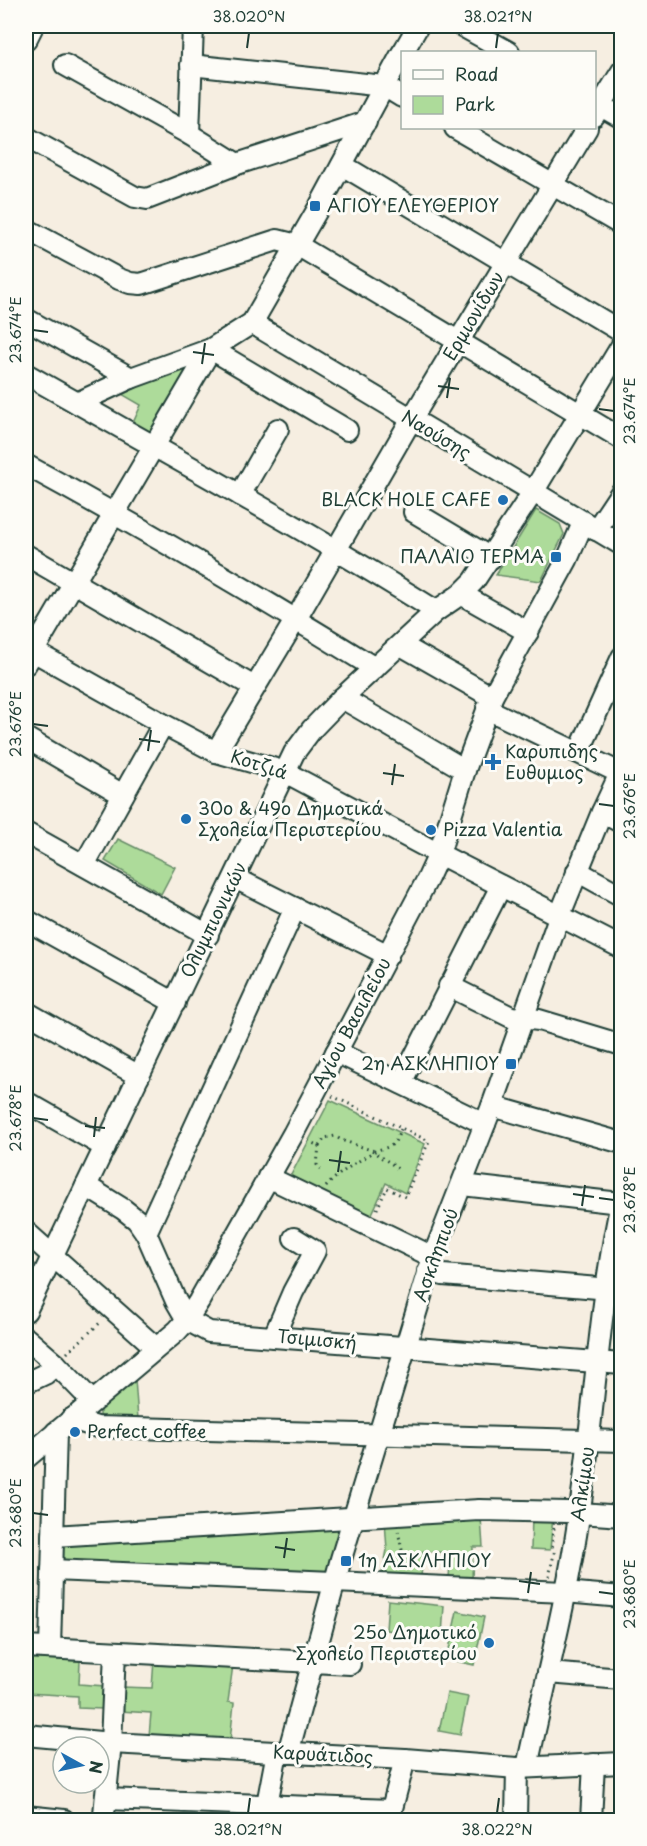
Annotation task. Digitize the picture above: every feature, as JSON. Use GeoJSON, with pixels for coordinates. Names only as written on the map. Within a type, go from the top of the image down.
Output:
{"type":"FeatureCollection","features":[{"type":"Feature","properties":{"kind":"street"},"geometry":{"type":"LineString","coordinates":[[26,40],[33,26]]}},
{"type":"Feature","properties":{"kind":"street"},"geometry":{"type":"LineString","coordinates":[[189,134],[193,26]]}},
{"type":"Feature","properties":{"kind":"street"},"geometry":{"type":"LineString","coordinates":[[404,51],[418,26]]}},
{"type":"Feature","properties":{"kind":"street"},"geometry":{"type":"LineString","coordinates":[[462,26],[507,51]]}},
{"type":"Feature","properties":{"kind":"street"},"geometry":{"type":"LineString","coordinates":[[77,403],[131,378],[211,349],[252,323],[401,56]]}},
{"type":"Feature","properties":{"kind":"street"},"geometry":{"type":"LineString","coordinates":[[191,65],[384,86],[401,96]]}},
{"type":"Feature","properties":{"kind":"street"},"geometry":{"type":"LineString","coordinates":[[64,66],[189,134],[237,164]]}},
{"type":"Feature","properties":{"kind":"street"},"geometry":{"type":"LineString","coordinates":[[621,70],[596,108],[621,118]]}},
{"type":"Feature","properties":{"kind":"street"},"geometry":{"type":"LineString","coordinates":[[26,137],[135,197],[147,199],[237,164],[366,122]]}},
{"type":"Feature","properties":{"kind":"street"},"geometry":{"type":"LineString","coordinates":[[457,129],[621,225]]}},
{"type":"Feature","properties":{"kind":"street","name":"Ερμιονίδων"},"geometry":{"type":"LineString","coordinates":[[216,752],[411,420],[586,129]]}},
{"type":"Feature","properties":{"kind":"street"},"geometry":{"type":"LineString","coordinates":[[342,165],[621,332]]}},
{"type":"Feature","properties":{"kind":"street"},"geometry":{"type":"LineString","coordinates":[[26,228],[119,279],[141,284],[277,240],[297,245],[621,439]]}},
{"type":"Feature","properties":{"kind":"street"},"geometry":{"type":"LineString","coordinates":[[26,319],[131,378]]}},
{"type":"Feature","properties":{"kind":"street","name":"Ναούσης"},"geometry":{"type":"LineString","coordinates":[[252,323],[621,545]]}},
{"type":"Feature","properties":{"kind":"street"},"geometry":{"type":"LineString","coordinates":[[533,492],[621,345]]}},
{"type":"Feature","properties":{"kind":"street"},"geometry":{"type":"LineString","coordinates":[[211,349],[347,430]]}},
{"type":"Feature","properties":{"kind":"street"},"geometry":{"type":"LineString","coordinates":[[28,654],[74,582],[211,349]]}},
{"type":"Feature","properties":{"kind":"street"},"geometry":{"type":"LineString","coordinates":[[26,374],[336,549],[436,611]]}},
{"type":"Feature","properties":{"kind":"street"},"geometry":{"type":"LineString","coordinates":[[240,495],[278,429]]}},
{"type":"Feature","properties":{"kind":"street"},"geometry":{"type":"LineString","coordinates":[[26,465],[115,513],[375,668]]}},
{"type":"Feature","properties":{"kind":"street","name":"Αγίου Βασιλείου"},"geometry":{"type":"LineString","coordinates":[[26,1458],[187,1320],[292,1134],[428,878],[489,703],[567,560],[590,527],[621,491]]}},
{"type":"Feature","properties":{"kind":"street","name":"Ολυμπιονικών"},"geometry":{"type":"LineString","coordinates":[[26,1311],[294,753],[312,729],[342,698],[436,611],[461,594],[474,581],[533,492]]}},
{"type":"Feature","properties":{"kind":"street"},"geometry":{"type":"LineString","coordinates":[[414,512],[491,558]]}},
{"type":"Feature","properties":{"kind":"street"},"geometry":{"type":"LineString","coordinates":[[26,555],[254,687]]}},
{"type":"Feature","properties":{"kind":"street"},"geometry":{"type":"LineString","coordinates":[[461,594],[528,632]]}},
{"type":"Feature","properties":{"kind":"street"},"geometry":{"type":"LineString","coordinates":[[400,645],[489,703],[579,752],[621,771]]}},
{"type":"Feature","properties":{"kind":"street","name":"Κοτζιά"},"geometry":{"type":"LineString","coordinates":[[28,654],[216,752],[284,771],[438,854],[621,948]]}},
{"type":"Feature","properties":{"kind":"street"},"geometry":{"type":"LineString","coordinates":[[579,752],[621,657]]}},
{"type":"Feature","properties":{"kind":"street"},"geometry":{"type":"LineString","coordinates":[[342,698],[465,770]]}},
{"type":"Feature","properties":{"kind":"street"},"geometry":{"type":"LineString","coordinates":[[84,865],[163,724]]}},
{"type":"Feature","properties":{"kind":"street"},"geometry":{"type":"LineString","coordinates":[[26,738],[123,795]]}},
{"type":"Feature","properties":{"kind":"street","name":"Ασκληπιού"},"geometry":{"type":"LineString","coordinates":[[265,1813],[430,1264],[489,1115],[559,917],[621,771]]}},
{"type":"Feature","properties":{"kind":"street"},"geometry":{"type":"LineString","coordinates":[[602,812],[621,824]]}},
{"type":"Feature","properties":{"kind":"street"},"geometry":{"type":"LineString","coordinates":[[26,833],[208,935]]}},
{"type":"Feature","properties":{"kind":"street"},"geometry":{"type":"LineString","coordinates":[[577,872],[621,896]]}},
{"type":"Feature","properties":{"kind":"street"},"geometry":{"type":"LineString","coordinates":[[235,878],[388,955]]}},
{"type":"Feature","properties":{"kind":"street"},"geometry":{"type":"LineString","coordinates":[[401,1083],[501,886]]}},
{"type":"Feature","properties":{"kind":"street"},"geometry":{"type":"LineString","coordinates":[[146,1233],[295,908]]}},
{"type":"Feature","properties":{"kind":"street"},"geometry":{"type":"LineString","coordinates":[[26,920],[175,1003]]}},
{"type":"Feature","properties":{"kind":"street"},"geometry":{"type":"LineString","coordinates":[[449,986],[511,1017],[538,1020],[621,1045]]}},
{"type":"Feature","properties":{"kind":"street"},"geometry":{"type":"LineString","coordinates":[[26,1012],[139,1076]]}},
{"type":"Feature","properties":{"kind":"street"},"geometry":{"type":"LineString","coordinates":[[336,1052],[401,1083],[489,1115],[621,1143]]}},
{"type":"Feature","properties":{"kind":"street"},"geometry":{"type":"LineString","coordinates":[[28,1110],[105,1147]]}},
{"type":"Feature","properties":{"kind":"street"},"geometry":{"type":"LineString","coordinates":[[268,1177],[369,1226],[430,1264],[443,1275],[613,1289]]}},
{"type":"Feature","properties":{"kind":"street"},"geometry":{"type":"LineString","coordinates":[[462,1185],[621,1201]]}},
{"type":"Feature","properties":{"kind":"street"},"geometry":{"type":"LineString","coordinates":[[86,1186],[137,1220],[146,1233],[176,1301],[187,1320]]}},
{"type":"Feature","properties":{"kind":"street","name":"Αλκίμου"},"geometry":{"type":"LineString","coordinates":[[516,1821],[522,1768],[548,1673],[580,1512],[598,1362],[613,1289],[621,1201]]}},
{"type":"Feature","properties":{"kind":"street"},"geometry":{"type":"LineString","coordinates":[[26,1232],[155,1347]]}},
{"type":"Feature","properties":{"kind":"street"},"geometry":{"type":"LineString","coordinates":[[274,1336],[293,1292],[315,1251],[294,1238]]}},
{"type":"Feature","properties":{"kind":"street","name":"Τσιμισκή"},"geometry":{"type":"LineString","coordinates":[[187,1320],[209,1332],[621,1364]]}},
{"type":"Feature","properties":{"kind":"street"},"geometry":{"type":"LineString","coordinates":[[26,1338],[56,1364],[92,1401]]}},
{"type":"Feature","properties":{"kind":"street"},"geometry":{"type":"LineString","coordinates":[[26,1383],[45,1374],[56,1364]]}},
{"type":"Feature","properties":{"kind":"street"},"geometry":{"type":"LineString","coordinates":[[71,1419],[97,1427],[621,1441]]}},
{"type":"Feature","properties":{"kind":"street"},"geometry":{"type":"LineString","coordinates":[[50,1648],[56,1432]]}},
{"type":"Feature","properties":{"kind":"street"},"geometry":{"type":"LineString","coordinates":[[53,1536],[354,1516],[495,1510],[580,1512],[621,1516]]}},
{"type":"Feature","properties":{"kind":"street"},"geometry":{"type":"LineString","coordinates":[[52,1570],[565,1592],[621,1598]]}},
{"type":"Feature","properties":{"kind":"street"},"geometry":{"type":"LineString","coordinates":[[26,1647],[350,1664]]}},
{"type":"Feature","properties":{"kind":"street"},"geometry":{"type":"LineString","coordinates":[[111,1743],[115,1652]]}},
{"type":"Feature","properties":{"kind":"street"},"geometry":{"type":"LineString","coordinates":[[548,1673],[621,1679]]}},
{"type":"Feature","properties":{"kind":"street","name":"Καρυάτιδος"},"geometry":{"type":"LineString","coordinates":[[26,1735],[51,1737]]}},
{"type":"Feature","properties":{"kind":"street","name":"Καρυάτιδος"},"geometry":{"type":"LineString","coordinates":[[111,1743],[405,1759],[522,1768],[621,1763]]}},
{"type":"Feature","properties":{"kind":"street"},"geometry":{"type":"LineString","coordinates":[[106,1799],[265,1813],[390,1815],[405,1759]]}},
{"type":"Feature","properties":{"kind":"street"},"geometry":{"type":"LineString","coordinates":[[591,1821],[594,1764]]}},
{"type":"Feature","properties":{"kind":"street"},"geometry":{"type":"LineString","coordinates":[[101,1821],[106,1795]]}},
{"type":"Feature","properties":{"kind":"street"},"geometry":{"type":"LineString","coordinates":[[26,1816],[64,1821]]}},
{"type":"Feature","properties":{"kind":"path"},"geometry":{"type":"LineString","coordinates":[[317,1088],[429,1142],[405,1197],[387,1188],[369,1226]]}},
{"type":"Feature","properties":{"kind":"path"},"geometry":{"type":"LineString","coordinates":[[316,1201],[335,1177],[374,1152],[389,1147],[395,1142],[401,1128]]}},
{"type":"Feature","properties":{"kind":"path"},"geometry":{"type":"LineString","coordinates":[[292,1134],[319,1146]]}},
{"type":"Feature","properties":{"kind":"path"},"geometry":{"type":"LineString","coordinates":[[321,1169],[317,1165],[319,1146],[325,1138],[335,1136],[374,1152],[399,1171]]}},
{"type":"Feature","properties":{"kind":"path"},"geometry":{"type":"LineString","coordinates":[[56,1364],[113,1309]]}},
{"type":"Feature","properties":{"kind":"path"},"geometry":{"type":"LineString","coordinates":[[555,1511],[552,1549],[555,1550]]}},
{"type":"Feature","properties":{"kind":"path"},"geometry":{"type":"LineString","coordinates":[[394,1515],[410,1585]]}},
{"type":"Feature","properties":{"kind":"green space"},"geometry":{"type":"Polygon","coordinates":[[[184,368],[188,373],[153,433],[133,423],[141,405],[120,393],[184,368]]]}},
{"type":"Feature","properties":{"kind":"green space"},"geometry":{"type":"Polygon","coordinates":[[[536,510],[560,524],[564,534],[541,581],[496,575],[536,510]]]}},
{"type":"Feature","properties":{"kind":"green space"},"geometry":{"type":"Polygon","coordinates":[[[118,839],[175,867],[161,894],[105,861],[118,839]]]}},
{"type":"Feature","properties":{"kind":"green space"},"geometry":{"type":"Polygon","coordinates":[[[330,1100],[425,1144],[405,1193],[386,1183],[371,1216],[289,1179],[330,1100]]]}},
{"type":"Feature","properties":{"kind":"green space"},"geometry":{"type":"Polygon","coordinates":[[[135,1379],[138,1419],[100,1418],[100,1408],[135,1379]]]}},
{"type":"Feature","properties":{"kind":"green space"},"geometry":{"type":"Polygon","coordinates":[[[553,1516],[550,1550],[531,1549],[532,1517],[553,1516]]]}},
{"type":"Feature","properties":{"kind":"green space"},"geometry":{"type":"Polygon","coordinates":[[[481,1518],[483,1547],[473,1547],[472,1580],[449,1577],[451,1553],[423,1551],[421,1578],[382,1575],[387,1550],[385,1521],[481,1518]]]}},
{"type":"Feature","properties":{"kind":"green space"},"geometry":{"type":"Polygon","coordinates":[[[341,1527],[326,1572],[63,1561],[63,1545],[341,1527]]]}},
{"type":"Feature","properties":{"kind":"green space"},"geometry":{"type":"Polygon","coordinates":[[[388,1600],[444,1606],[442,1635],[386,1630],[388,1600]]]}},
{"type":"Feature","properties":{"kind":"green space"},"geometry":{"type":"Polygon","coordinates":[[[457,1611],[484,1617],[474,1665],[447,1659],[457,1611]]]}},
{"type":"Feature","properties":{"kind":"green space"},"geometry":{"type":"Polygon","coordinates":[[[26,1658],[80,1661],[79,1684],[105,1686],[103,1709],[78,1708],[78,1696],[26,1693],[26,1658]]]}},
{"type":"Feature","properties":{"kind":"green space"},"geometry":{"type":"Polygon","coordinates":[[[154,1660],[233,1665],[228,1702],[234,1703],[230,1741],[149,1736],[151,1713],[120,1711],[122,1687],[152,1688],[154,1660]]]}},
{"type":"Feature","properties":{"kind":"green space"},"geometry":{"type":"Polygon","coordinates":[[[447,1693],[468,1697],[460,1735],[439,1731],[447,1693]]]}},
{"type":"Feature","properties":{"kind":"place","name":"ΑΓΙΟΥ ΕΛΕΥΘΕΡΙΟΥ"},"geometry":{"type":"Point","coordinates":[315,206]}},
{"type":"Feature","properties":{"kind":"place","name":"BLACK HOLE CAFE"},"geometry":{"type":"Point","coordinates":[503,500]}},
{"type":"Feature","properties":{"kind":"place","name":"ΠΑΛΑΙΟ ΤΕΡΜΑ"},"geometry":{"type":"Point","coordinates":[556,557]}},
{"type":"Feature","properties":{"kind":"place","name":"Καρυπιδης Ευθυμιος"},"geometry":{"type":"Point","coordinates":[493,762]}},
{"type":"Feature","properties":{"kind":"place","name":"30ο & 49ο Δημοτικά Σχολεία Περιστερίου"},"geometry":{"type":"Point","coordinates":[186,819]}},
{"type":"Feature","properties":{"kind":"place","name":"Pizza Valentia"},"geometry":{"type":"Point","coordinates":[431,830]}},
{"type":"Feature","properties":{"kind":"place","name":"2η ΑΣΚΛΗΠΙΟΥ"},"geometry":{"type":"Point","coordinates":[511,1064]}},
{"type":"Feature","properties":{"kind":"place","name":"Perfect coffee"},"geometry":{"type":"Point","coordinates":[75,1432]}},
{"type":"Feature","properties":{"kind":"place","name":"1η ΑΣΚΛΗΠΙΟΥ"},"geometry":{"type":"Point","coordinates":[346,1561]}},
{"type":"Feature","properties":{"kind":"place","name":"25ο Δημοτικό Σχολείο Περιστερίου"},"geometry":{"type":"Point","coordinates":[489,1643]}}]}
